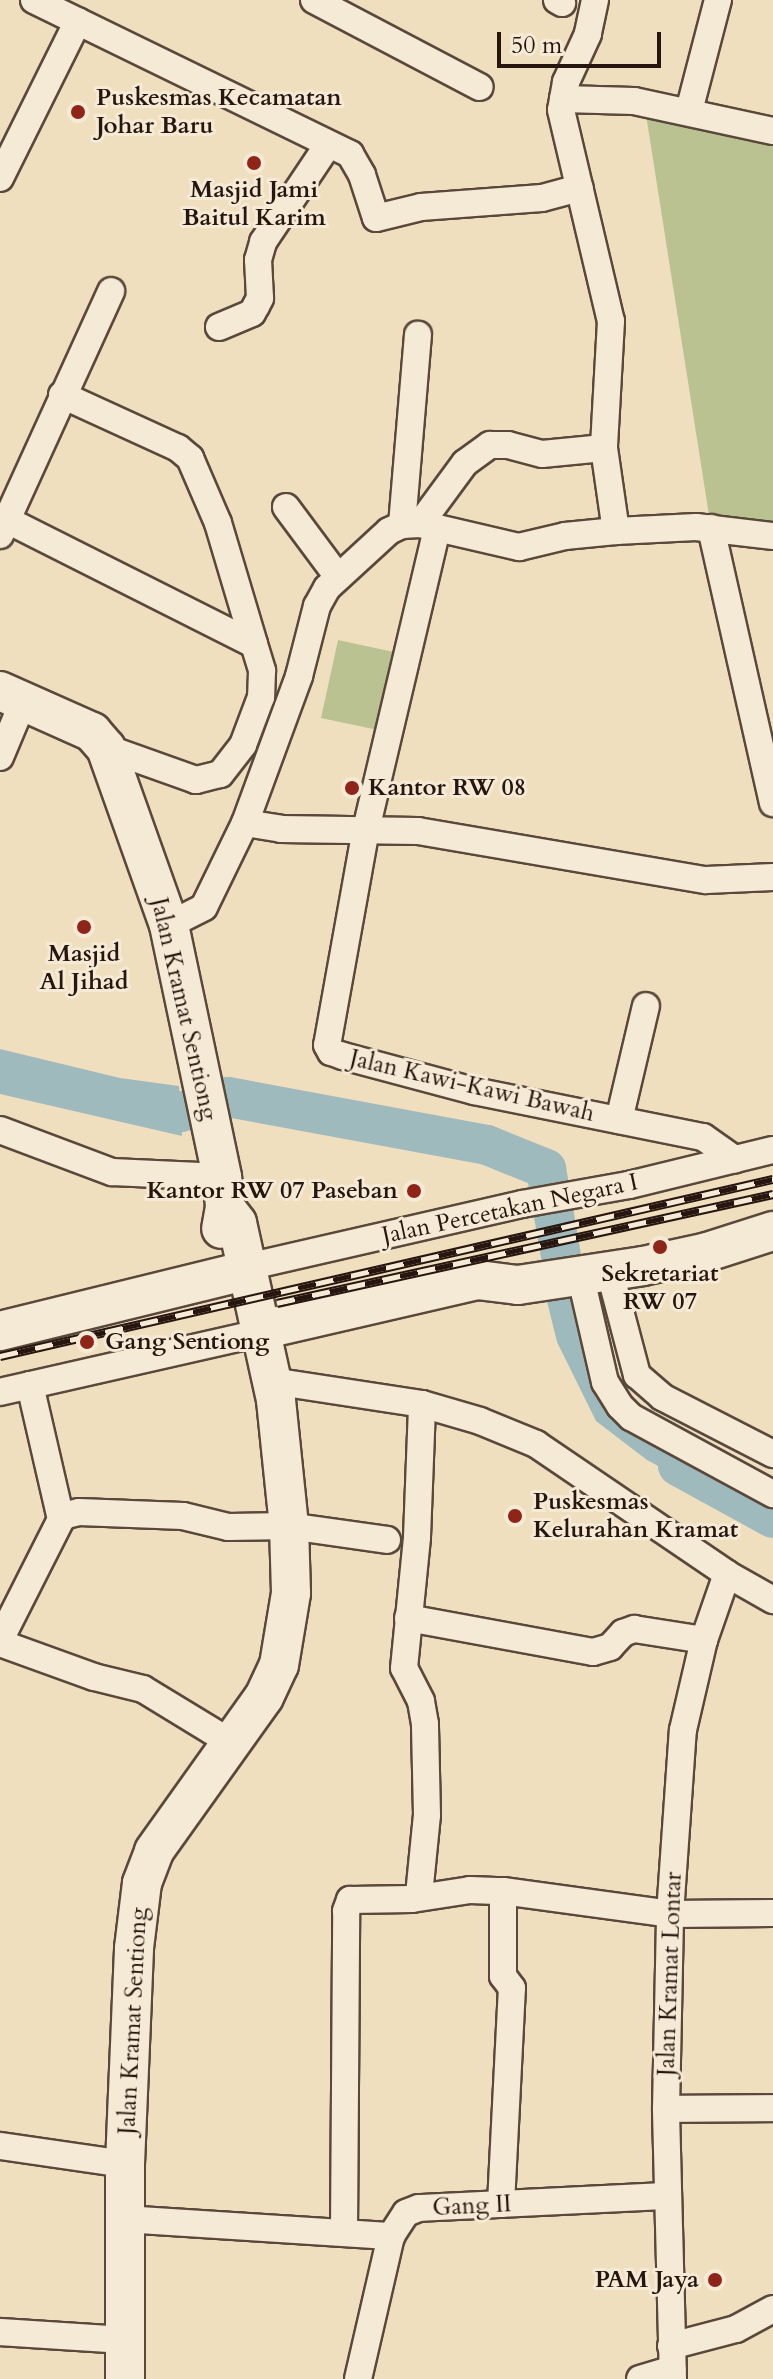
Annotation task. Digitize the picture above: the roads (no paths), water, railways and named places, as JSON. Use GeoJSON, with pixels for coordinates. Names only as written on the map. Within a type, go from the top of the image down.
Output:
{"type":"FeatureCollection","features":[{"type":"Feature","properties":{"kind":"street"},"geometry":{"type":"LineString","coordinates":[[34,0],[338,149],[362,175],[373,215],[378,218],[421,207],[542,198],[580,188]]}},
{"type":"Feature","properties":{"kind":"street"},"geometry":{"type":"LineString","coordinates":[[314,0],[480,87]]}},
{"type":"Feature","properties":{"kind":"street"},"geometry":{"type":"LineString","coordinates":[[595,0],[588,34],[576,52],[561,110],[611,321],[604,448],[616,531]]}},
{"type":"Feature","properties":{"kind":"street"},"geometry":{"type":"LineString","coordinates":[[689,111],[718,0]]}},
{"type":"Feature","properties":{"kind":"street"},"geometry":{"type":"LineString","coordinates":[[0,178],[78,21]]}},
{"type":"Feature","properties":{"kind":"street"},"geometry":{"type":"LineString","coordinates":[[563,99],[634,101],[773,131]]}},
{"type":"Feature","properties":{"kind":"street"},"geometry":{"type":"LineString","coordinates":[[219,327],[252,313],[260,298],[258,260],[263,242],[338,149]]}},
{"type":"Feature","properties":{"kind":"street"},"geometry":{"type":"LineString","coordinates":[[111,291],[4,528],[254,644]]}},
{"type":"Feature","properties":{"kind":"street"},"geometry":{"type":"LineString","coordinates":[[418,335],[419,526]]}},
{"type":"Feature","properties":{"kind":"street"},"geometry":{"type":"LineString","coordinates":[[0,757],[12,697],[92,732],[106,748],[178,776],[201,781],[220,774],[243,745],[261,697],[262,671],[254,644],[218,523],[190,458],[178,448],[62,395]]}},
{"type":"Feature","properties":{"kind":"street"},"geometry":{"type":"LineString","coordinates":[[419,526],[465,463],[490,445],[508,445],[542,454],[604,448]]}},
{"type":"Feature","properties":{"kind":"street"},"geometry":{"type":"LineString","coordinates":[[286,507],[338,577]]}},
{"type":"Feature","properties":{"kind":"street"},"geometry":{"type":"LineString","coordinates":[[169,925],[204,907],[245,823],[299,676],[309,624],[327,588],[376,541],[419,526],[519,547],[565,536],[616,531],[711,528],[773,536]]}},
{"type":"Feature","properties":{"kind":"street","name":"Jalan Kawi-Kawi Bawah"},"geometry":{"type":"LineString","coordinates":[[419,526],[326,1038],[331,1052],[474,1091],[703,1137],[735,1159]]}},
{"type":"Feature","properties":{"kind":"street"},"geometry":{"type":"LineString","coordinates":[[711,528],[773,803]]}},
{"type":"Feature","properties":{"kind":"street","name":"Jalan Kramat Sentiong"},"geometry":{"type":"LineString","coordinates":[[106,748],[169,925],[224,1192],[220,1225],[239,1270],[254,1333],[272,1381],[289,1526],[291,1593],[279,1665],[264,1697],[154,1851],[142,1883],[134,1948],[125,2164],[125,2379]]}},
{"type":"Feature","properties":{"kind":"street"},"geometry":{"type":"LineString","coordinates":[[245,823],[281,829],[418,831],[706,880],[773,877]]}},
{"type":"Feature","properties":{"kind":"street"},"geometry":{"type":"LineString","coordinates":[[619,1120],[646,1006]]}},
{"type":"Feature","properties":{"kind":"street"},"geometry":{"type":"LineString","coordinates":[[0,1130],[112,1172],[224,1192]]}},
{"type":"Feature","properties":{"kind":"street","name":"Jalan Percetakan Negara I"},"geometry":{"type":"LineString","coordinates":[[239,1270],[773,1150]]}},
{"type":"Feature","properties":{"kind":"street"},"geometry":{"type":"LineString","coordinates":[[0,1392],[477,1280],[518,1285],[707,1252],[773,1231]]}},
{"type":"Feature","properties":{"kind":"street"},"geometry":{"type":"LineString","coordinates":[[0,1331],[239,1270]]}},
{"type":"Feature","properties":{"kind":"street"},"geometry":{"type":"LineString","coordinates":[[576,1275],[637,1375],[662,1397],[773,1454]]}},
{"type":"Feature","properties":{"kind":"street"},"geometry":{"type":"LineString","coordinates":[[576,1275],[605,1382],[620,1406],[656,1431],[773,1494]]}},
{"type":"Feature","properties":{"kind":"street","name":"Jalan Kramat Sentiong"},"geometry":{"type":"LineString","coordinates":[[254,1333],[261,1400],[276,1419]]}},
{"type":"Feature","properties":{"kind":"street"},"geometry":{"type":"LineString","coordinates":[[272,1381],[422,1404],[480,1421],[536,1444],[727,1574],[773,1600]]}},
{"type":"Feature","properties":{"kind":"street"},"geometry":{"type":"LineString","coordinates":[[30,1385],[61,1519],[0,1641],[94,1677],[143,1689],[233,1744]]}},
{"type":"Feature","properties":{"kind":"street"},"geometry":{"type":"LineString","coordinates":[[419,1895],[427,1815],[425,1724],[421,1701],[404,1668],[417,1537],[422,1404]]}},
{"type":"Feature","properties":{"kind":"street"},"geometry":{"type":"LineString","coordinates":[[61,1519],[79,1512],[183,1516],[228,1527],[289,1526],[387,1540]]}},
{"type":"Feature","properties":{"kind":"street","name":"Jalan Kramat Lontar"},"geometry":{"type":"LineString","coordinates":[[672,2365],[666,2109],[670,1914],[683,1730],[704,1640],[727,1574]]}},
{"type":"Feature","properties":{"kind":"street"},"geometry":{"type":"LineString","coordinates":[[408,1618],[593,1652],[610,1647],[623,1633],[634,1629],[704,1640]]}},
{"type":"Feature","properties":{"kind":"street"},"geometry":{"type":"LineString","coordinates":[[501,2204],[512,1988],[503,1976],[503,1891]]}},
{"type":"Feature","properties":{"kind":"street"},"geometry":{"type":"LineString","coordinates":[[344,2231],[347,1906],[356,1898],[412,1899],[419,1895],[503,1891],[670,1914],[773,1913]]}},
{"type":"Feature","properties":{"kind":"street"},"geometry":{"type":"LineString","coordinates":[[666,2109],[773,2108]]}},
{"type":"Feature","properties":{"kind":"street"},"geometry":{"type":"LineString","coordinates":[[0,2146],[125,2164]]}},
{"type":"Feature","properties":{"kind":"street","name":"Gang II"},"geometry":{"type":"LineString","coordinates":[[391,2236],[397,2221],[419,2208],[667,2196]]}},
{"type":"Feature","properties":{"kind":"street"},"geometry":{"type":"LineString","coordinates":[[125,2219],[391,2236],[358,2379]]}},
{"type":"Feature","properties":{"kind":"street"},"geometry":{"type":"LineString","coordinates":[[640,2379],[672,2365],[773,2309]]}},
{"type":"Feature","properties":{"kind":"street"},"geometry":{"type":"LineString","coordinates":[[0,2332],[123,2340]]}},
{"type":"Feature","properties":{"kind":"water"},"geometry":{"type":"Polygon","coordinates":[[[0,1049],[120,1078],[179,1086],[182,1136],[0,1094],[0,1049]]]}},
{"type":"Feature","properties":{"kind":"water"},"geometry":{"type":"Polygon","coordinates":[[[574,1282],[599,1379],[730,1479],[722,1500],[647,1460],[596,1421],[557,1342],[544,1289],[574,1282]]]}},
{"type":"Feature","properties":{"kind":"waterway"},"geometry":{"type":"LineString","coordinates":[[129,1100],[181,1112],[228,1097],[487,1145],[546,1169],[571,1313]]}},
{"type":"Feature","properties":{"kind":"waterway"},"geometry":{"type":"LineString","coordinates":[[678,1466],[773,1518]]}},
{"type":"Feature","properties":{"kind":"railway"},"geometry":{"type":"LineString","coordinates":[[0,1356],[773,1179]]}},
{"type":"Feature","properties":{"kind":"railway"},"geometry":{"type":"LineString","coordinates":[[277,1303],[773,1194]]}},
{"type":"Feature","properties":{"kind":"place","name":"Puskesmas Kecamatan Johar Baru"},"geometry":{"type":"Point","coordinates":[78,112]}},
{"type":"Feature","properties":{"kind":"place","name":"Masjid Jami Baitul Karim"},"geometry":{"type":"Point","coordinates":[254,163]}},
{"type":"Feature","properties":{"kind":"place","name":"Kantor RW 08"},"geometry":{"type":"Point","coordinates":[352,788]}},
{"type":"Feature","properties":{"kind":"place","name":"Masjid Al Jihad"},"geometry":{"type":"Point","coordinates":[84,927]}},
{"type":"Feature","properties":{"kind":"place","name":"Kantor RW 07 Paseban"},"geometry":{"type":"Point","coordinates":[414,1191]}},
{"type":"Feature","properties":{"kind":"place","name":"Sekretariat RW 07"},"geometry":{"type":"Point","coordinates":[660,1247]}},
{"type":"Feature","properties":{"kind":"place","name":"Gang Sentiong"},"geometry":{"type":"Point","coordinates":[87,1342]}},
{"type":"Feature","properties":{"kind":"place","name":"Puskesmas Kelurahan Kramat"},"geometry":{"type":"Point","coordinates":[515,1516]}},
{"type":"Feature","properties":{"kind":"place","name":"PAM Jaya"},"geometry":{"type":"Point","coordinates":[715,2280]}}]}
